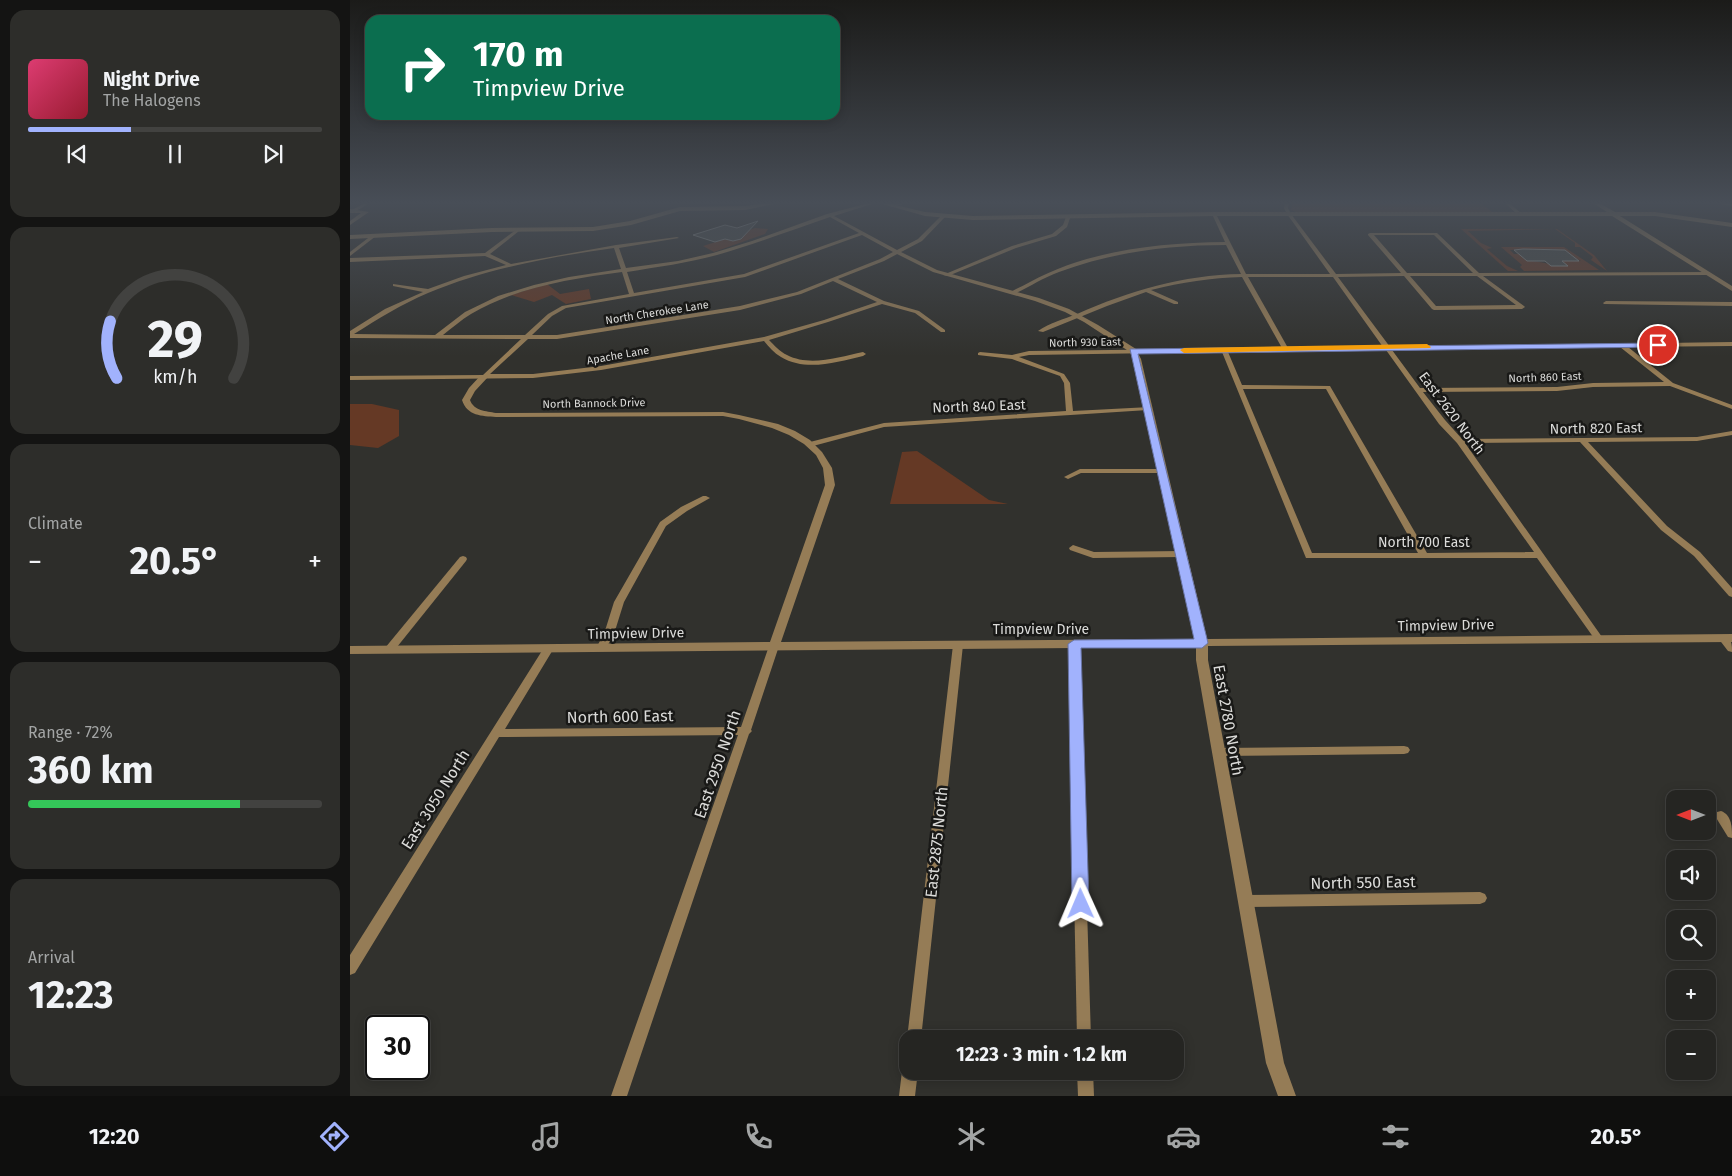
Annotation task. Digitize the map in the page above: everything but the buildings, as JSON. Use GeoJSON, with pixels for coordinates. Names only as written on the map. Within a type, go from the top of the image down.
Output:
{"type":"FeatureCollection","features":[{"type":"Feature","properties":{"kind":"street"},"geometry":{"type":"LineString","coordinates":[[350,260],[483,254]]}},
{"type":"Feature","properties":{"kind":"street"},"geometry":{"type":"LineString","coordinates":[[486,254],[509,264]]}},
{"type":"Feature","properties":{"kind":"street"},"geometry":{"type":"LineString","coordinates":[[350,335],[428,291],[509,264],[568,254]]}},
{"type":"Feature","properties":{"kind":"street"},"geometry":{"type":"LineString","coordinates":[[618,254],[632,294]]}},
{"type":"Feature","properties":{"kind":"street"},"geometry":{"type":"LineString","coordinates":[[437,336],[475,309],[510,292],[560,279],[713,254]]}},
{"type":"Feature","properties":{"kind":"street","name":"North Bannock Drive"},"geometry":{"type":"LineString","coordinates":[[804,254],[745,275],[564,307],[550,315],[484,377],[466,400],[468,406],[478,413],[496,415],[723,414],[742,417],[797,435],[813,444]]}},
{"type":"Feature","properties":{"kind":"street","name":"North Cherokee Lane"},"geometry":{"type":"LineString","coordinates":[[350,335],[575,335],[720,312],[781,298],[833,280],[892,254]]}},
{"type":"Feature","properties":{"kind":"street"},"geometry":{"type":"LineString","coordinates":[[902,254],[946,275],[1051,304],[1078,315],[1133,351]]}},
{"type":"Feature","properties":{"kind":"street"},"geometry":{"type":"LineString","coordinates":[[946,275],[997,254]]}},
{"type":"Feature","properties":{"kind":"street"},"geometry":{"type":"LineString","coordinates":[[1012,294],[1058,271],[1118,254]]}},
{"type":"Feature","properties":{"kind":"street"},"geometry":{"type":"LineString","coordinates":[[1234,254],[1243,274],[1286,348]]}},
{"type":"Feature","properties":{"kind":"street","name":"East 2620 North"},"geometry":{"type":"LineString","coordinates":[[1320,254],[1442,422],[1460,441],[1599,639]]}},
{"type":"Feature","properties":{"kind":"street"},"geometry":{"type":"LineString","coordinates":[[1388,254],[1434,308],[1522,307],[1476,273],[1456,254]]}},
{"type":"Feature","properties":{"kind":"street"},"geometry":{"type":"LineString","coordinates":[[1678,254],[1732,289]]}},
{"type":"Feature","properties":{"kind":"street"},"geometry":{"type":"LineString","coordinates":[[1041,330],[1078,315],[1188,279],[1243,274],[1708,273]]}},
{"type":"Feature","properties":{"kind":"street"},"geometry":{"type":"LineString","coordinates":[[833,280],[882,302],[917,312],[943,331]]}},
{"type":"Feature","properties":{"kind":"street"},"geometry":{"type":"LineString","coordinates":[[395,285],[428,291]]}},
{"type":"Feature","properties":{"kind":"street"},"geometry":{"type":"LineString","coordinates":[[1148,291],[1176,303]]}},
{"type":"Feature","properties":{"kind":"street","name":"Apache Lane"},"geometry":{"type":"LineString","coordinates":[[350,378],[484,377],[547,375],[584,371],[765,339],[882,302]]}},
{"type":"Feature","properties":{"kind":"street"},"geometry":{"type":"LineString","coordinates":[[1606,303],[1732,304]]}},
{"type":"Feature","properties":{"kind":"street"},"geometry":{"type":"LineString","coordinates":[[765,339],[780,355],[800,362],[863,354]]}},
{"type":"Feature","properties":{"kind":"street","name":"North 930 East"},"geometry":{"type":"LineString","coordinates":[[980,354],[1012,357],[1029,353],[1286,348],[1732,344]]}},
{"type":"Feature","properties":{"kind":"street"},"geometry":{"type":"LineString","coordinates":[[1621,345],[1671,384],[1732,407]]}},
{"type":"Feature","properties":{"kind":"street"},"geometry":{"type":"LineString","coordinates":[[1224,350],[1239,387],[1328,387],[1424,556]]}},
{"type":"Feature","properties":{"kind":"street","name":"East 2780 North"},"geometry":{"type":"LineString","coordinates":[[1133,351],[1137,359],[1202,643],[1202,660],[1275,1063],[1287,1096]]}},
{"type":"Feature","properties":{"kind":"street"},"geometry":{"type":"LineString","coordinates":[[1012,357],[1062,375],[1067,383],[1070,414]]}},
{"type":"Feature","properties":{"kind":"street","name":"North 860 East"},"geometry":{"type":"LineString","coordinates":[[1419,390],[1557,389],[1593,385],[1671,384]]}},
{"type":"Feature","properties":{"kind":"street","name":"North 700 East"},"geometry":{"type":"LineString","coordinates":[[1239,387],[1309,556],[1539,555]]}},
{"type":"Feature","properties":{"kind":"street","name":"North 840 East"},"geometry":{"type":"LineString","coordinates":[[813,444],[884,425],[945,419],[1070,414],[1148,408]]}},
{"type":"Feature","properties":{"kind":"street","name":"North 820 East"},"geometry":{"type":"LineString","coordinates":[[1460,441],[1697,440],[1732,433]]}},
{"type":"Feature","properties":{"kind":"street"},"geometry":{"type":"LineString","coordinates":[[1583,441],[1664,528],[1697,554],[1732,594]]}},
{"type":"Feature","properties":{"kind":"street","name":"East 2950 North"},"geometry":{"type":"LineString","coordinates":[[619,1096],[830,485],[831,475],[824,459],[813,444]]}},
{"type":"Feature","properties":{"kind":"street"},"geometry":{"type":"LineString","coordinates":[[1068,477],[1080,471],[1163,470]]}},
{"type":"Feature","properties":{"kind":"street"},"geometry":{"type":"LineString","coordinates":[[601,648],[609,634],[619,602],[663,524],[684,509],[706,498]]}},
{"type":"Feature","properties":{"kind":"street"},"geometry":{"type":"LineString","coordinates":[[1074,548],[1093,554],[1182,554]]}},
{"type":"Feature","properties":{"kind":"street"},"geometry":{"type":"LineString","coordinates":[[389,650],[463,559]]}},
{"type":"Feature","properties":{"kind":"street"},"geometry":{"type":"LineString","coordinates":[[1727,638],[1732,649]]}},
{"type":"Feature","properties":{"kind":"street","name":"Timpview Drive"},"geometry":{"type":"LineString","coordinates":[[350,650],[1727,638]]}},
{"type":"Feature","properties":{"kind":"street"},"geometry":{"type":"LineString","coordinates":[[1074,644],[1084,1030]]}},
{"type":"Feature","properties":{"kind":"street","name":"East 2875 North"},"geometry":{"type":"LineString","coordinates":[[915,1030],[958,645]]}},
{"type":"Feature","properties":{"kind":"street","name":"East 3050 North"},"geometry":{"type":"LineString","coordinates":[[350,968],[549,648]]}},
{"type":"Feature","properties":{"kind":"street","name":"North 600 East"},"geometry":{"type":"LineString","coordinates":[[495,733],[746,731]]}},
{"type":"Feature","properties":{"kind":"street"},"geometry":{"type":"LineString","coordinates":[[1219,752],[1404,750]]}},
{"type":"Feature","properties":{"kind":"street"},"geometry":{"type":"LineString","coordinates":[[1726,816],[1732,833]]}},
{"type":"Feature","properties":{"kind":"street","name":"North 550 East"},"geometry":{"type":"LineString","coordinates":[[1246,900],[1480,898]]}},
{"type":"Feature","properties":{"kind":"street"},"geometry":{"type":"LineString","coordinates":[[907,1096],[909,1080]]}},
{"type":"Feature","properties":{"kind":"street"},"geometry":{"type":"LineString","coordinates":[[1085,1080],[1086,1096]]}},
{"type":"Feature","properties":{"kind":"shaded area"},"geometry":{"type":"Polygon","coordinates":[[[1489,254],[1493,254],[1507,266],[1518,271],[1508,271],[1489,254]]]}},
{"type":"Feature","properties":{"kind":"shaded area"},"geometry":{"type":"Polygon","coordinates":[[[1509,254],[1523,254],[1523,258],[1527,261],[1567,266],[1562,261],[1581,261],[1565,254],[1575,254],[1599,270],[1524,271],[1520,267],[1522,265],[1509,254]]]}},
{"type":"Feature","properties":{"kind":"shaded area"},"geometry":{"type":"Polygon","coordinates":[[[1589,254],[1594,255],[1607,271],[1591,260],[1593,257],[1589,254]]]}},
{"type":"Feature","properties":{"kind":"shaded area"},"geometry":{"type":"Polygon","coordinates":[[[547,284],[560,294],[589,289],[591,299],[566,304],[552,295],[534,302],[511,295],[547,284]]]}},
{"type":"Feature","properties":{"kind":"shaded area"},"geometry":{"type":"Polygon","coordinates":[[[350,404],[372,404],[399,410],[399,436],[378,448],[350,445],[350,404]]]}},
{"type":"Feature","properties":{"kind":"shaded area"},"geometry":{"type":"Polygon","coordinates":[[[917,451],[989,500],[1008,504],[890,504],[902,452],[917,451]]]}},
{"type":"Feature","properties":{"kind":"slow traffic"},"geometry":{"type":"LineString","coordinates":[[1184,350],[1427,347]]}},
{"type":"Feature","properties":{"kind":"route"},"geometry":{"type":"LineString","coordinates":[[1081,904],[1074,644],[1202,643],[1137,359],[1133,351],[1658,345]]}}]}
